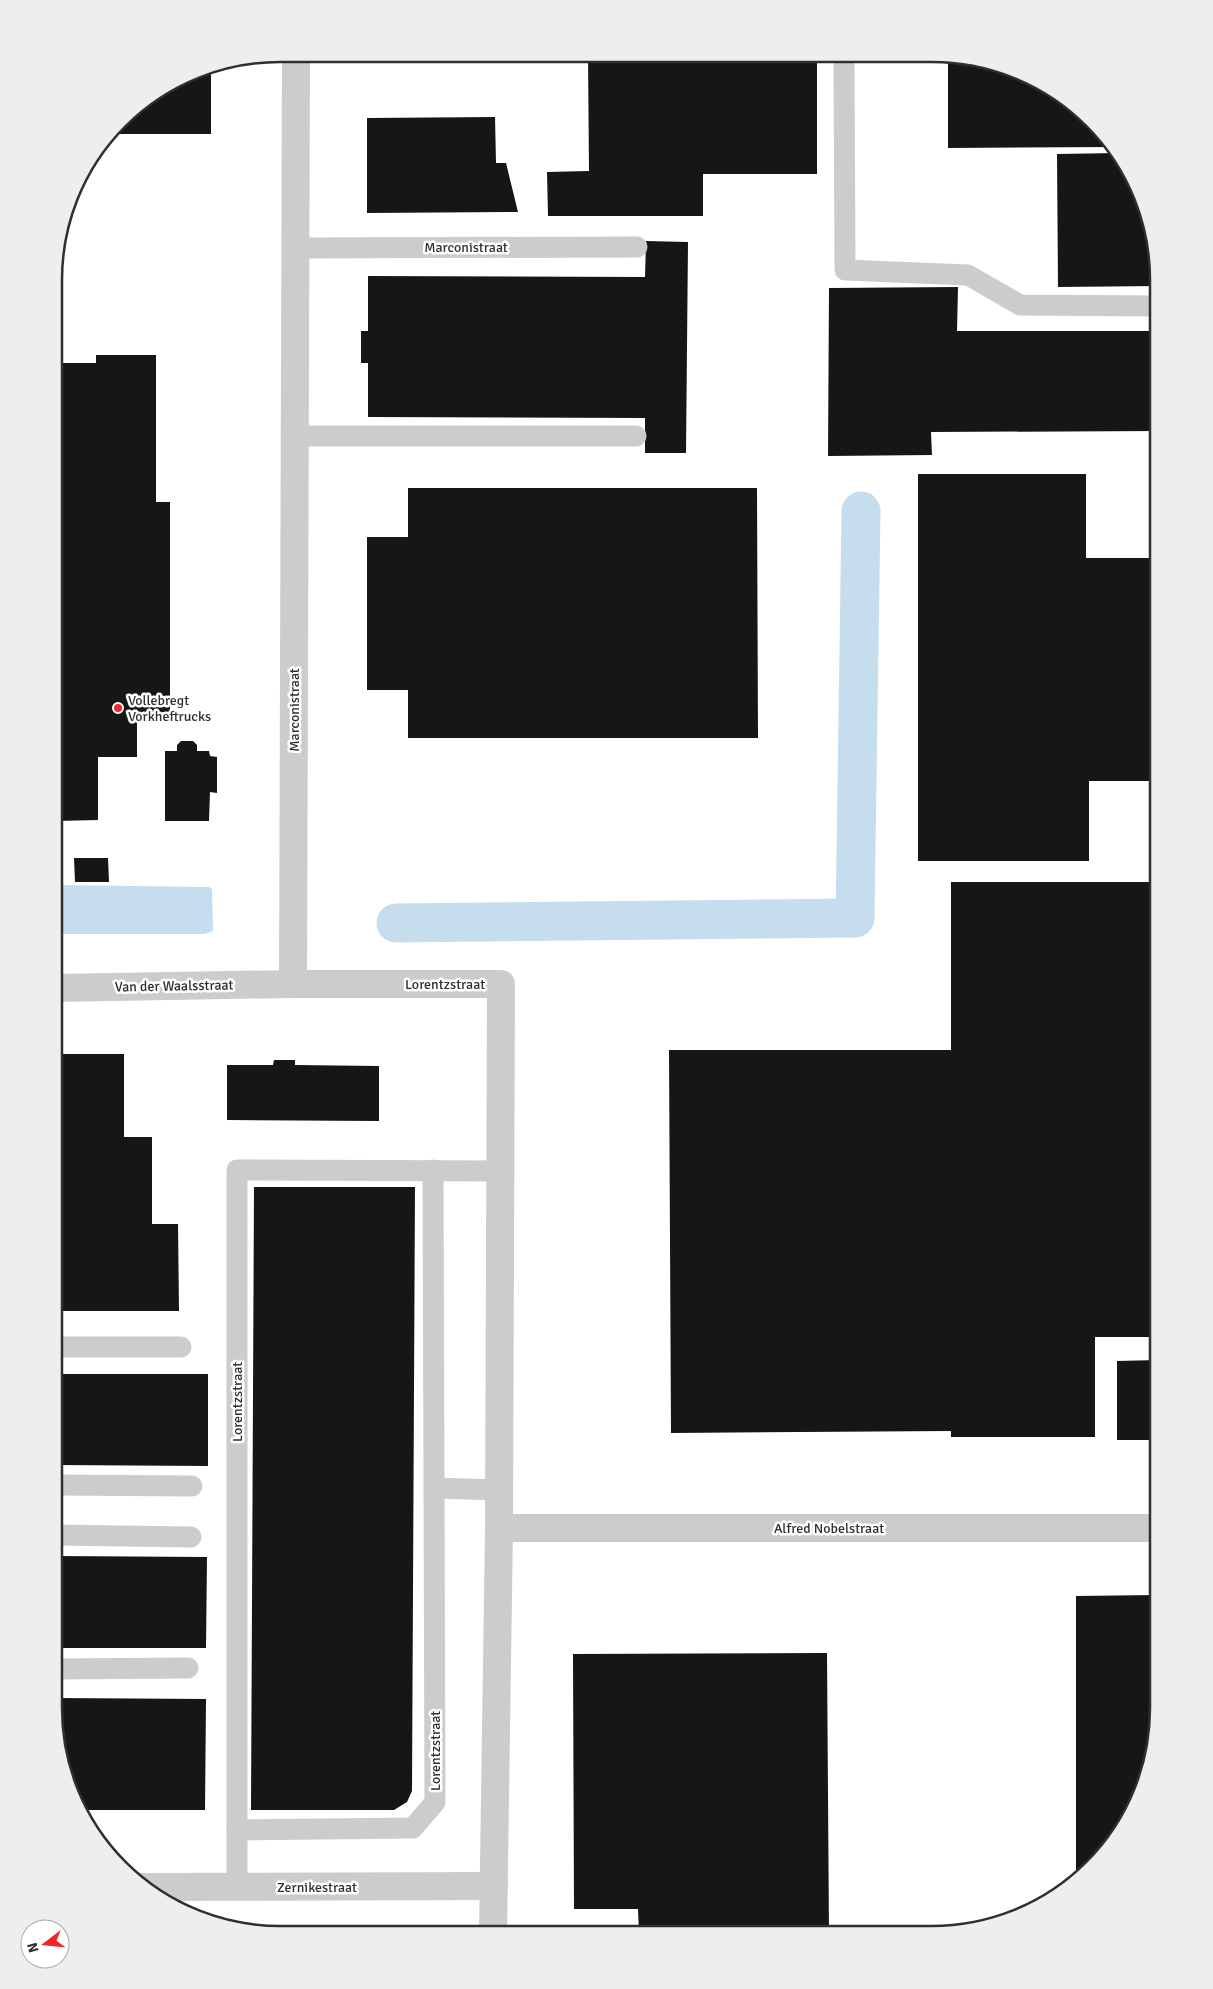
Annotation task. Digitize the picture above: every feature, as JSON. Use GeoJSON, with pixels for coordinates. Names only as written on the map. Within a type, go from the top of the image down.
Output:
{"type":"FeatureCollection","features":[{"type":"Feature","properties":{"kind":"street","name":"Marconistraat"},"geometry":{"type":"LineString","coordinates":[[293,984],[296,62]]}},
{"type":"Feature","properties":{"kind":"street","name":"Van der Waalsstraat"},"geometry":{"type":"LineString","coordinates":[[62,988],[293,984]]}},
{"type":"Feature","properties":{"kind":"street","name":"Lorentzstraat"},"geometry":{"type":"LineString","coordinates":[[293,984],[500,984],[499,1528],[493,1926]]}},
{"type":"Feature","properties":{"kind":"street","name":"Alfred Nobelstraat"},"geometry":{"type":"LineString","coordinates":[[499,1528],[1150,1528]]}},
{"type":"Feature","properties":{"kind":"street","name":"Zernikestraat"},"geometry":{"type":"LineString","coordinates":[[155,1887],[494,1886]]}},
{"type":"Feature","properties":{"kind":"lane"},"geometry":{"type":"LineString","coordinates":[[844,62],[845,270],[968,275],[1020,305],[1150,306]]}},
{"type":"Feature","properties":{"kind":"lane","name":"Marconistraat"},"geometry":{"type":"LineString","coordinates":[[295,248],[637,247]]}},
{"type":"Feature","properties":{"kind":"lane"},"geometry":{"type":"LineString","coordinates":[[295,436],[636,436]]}},
{"type":"Feature","properties":{"kind":"lane","name":"Lorentzstraat"},"geometry":{"type":"LineString","coordinates":[[237,1887],[237,1170],[500,1171]]}},
{"type":"Feature","properties":{"kind":"lane","name":"Lorentzstraat"},"geometry":{"type":"LineString","coordinates":[[237,1830],[413,1828],[436,1802],[433,1170]]}},
{"type":"Feature","properties":{"kind":"lane"},"geometry":{"type":"LineString","coordinates":[[62,1347],[181,1346]]}},
{"type":"Feature","properties":{"kind":"lane"},"geometry":{"type":"LineString","coordinates":[[62,1485],[192,1486]]}},
{"type":"Feature","properties":{"kind":"lane"},"geometry":{"type":"LineString","coordinates":[[434,1488],[499,1490]]}},
{"type":"Feature","properties":{"kind":"lane"},"geometry":{"type":"LineString","coordinates":[[62,1535],[191,1537]]}},
{"type":"Feature","properties":{"kind":"lane"},"geometry":{"type":"LineString","coordinates":[[62,1669],[188,1668]]}},
{"type":"Feature","properties":{"kind":"water"},"geometry":{"type":"Polygon","coordinates":[[[62,885],[209,887],[212,889],[213,931],[205,934],[62,934],[62,885]]]}},
{"type":"Feature","properties":{"kind":"building"},"geometry":{"type":"Polygon","coordinates":[[[588,62],[817,62],[817,174],[703,174],[703,216],[548,216],[547,172],[589,171],[588,62]]]}},
{"type":"Feature","properties":{"kind":"building"},"geometry":{"type":"Polygon","coordinates":[[[948,63],[989,70],[1029,85],[1065,107],[1087,126],[1105,147],[948,148],[948,63]]]}},
{"type":"Feature","properties":{"kind":"building"},"geometry":{"type":"Polygon","coordinates":[[[211,74],[211,134],[119,134],[137,116],[159,99],[184,85],[211,74]]]}},
{"type":"Feature","properties":{"kind":"building"},"geometry":{"type":"Polygon","coordinates":[[[495,117],[496,163],[506,163],[518,212],[367,213],[367,118],[495,117]]]}},
{"type":"Feature","properties":{"kind":"building"},"geometry":{"type":"Polygon","coordinates":[[[1110,153],[1114,159],[1134,197],[1143,224],[1149,252],[1150,286],[1058,287],[1057,154],[1110,153]]]}},
{"type":"Feature","properties":{"kind":"building"},"geometry":{"type":"Polygon","coordinates":[[[646,241],[688,242],[686,453],[645,453],[645,418],[368,417],[368,363],[361,363],[361,331],[368,331],[368,276],[645,277],[646,241]]]}},
{"type":"Feature","properties":{"kind":"building"},"geometry":{"type":"Polygon","coordinates":[[[958,287],[957,331],[1150,331],[1150,431],[931,432],[932,455],[828,456],[829,288],[958,287]]]}},
{"type":"Feature","properties":{"kind":"building"},"geometry":{"type":"Polygon","coordinates":[[[96,355],[156,355],[156,502],[170,502],[170,712],[137,713],[137,757],[98,757],[98,820],[62,821],[62,363],[96,363],[96,355]]]}},
{"type":"Feature","properties":{"kind":"building"},"geometry":{"type":"Polygon","coordinates":[[[918,474],[1086,474],[1086,558],[1150,558],[1150,781],[1089,781],[1089,861],[918,861],[918,474]]]}},
{"type":"Feature","properties":{"kind":"building"},"geometry":{"type":"Polygon","coordinates":[[[408,488],[757,488],[758,738],[408,738],[408,690],[367,690],[367,537],[408,537],[408,488]]]}},
{"type":"Feature","properties":{"kind":"building"},"geometry":{"type":"Polygon","coordinates":[[[181,741],[193,741],[197,745],[197,751],[209,751],[210,756],[217,757],[217,793],[210,792],[209,821],[165,821],[165,751],[177,751],[177,745],[181,741]]]}},
{"type":"Feature","properties":{"kind":"building"},"geometry":{"type":"Polygon","coordinates":[[[74,858],[108,858],[109,882],[75,882],[74,858]]]}},
{"type":"Feature","properties":{"kind":"building"},"geometry":{"type":"Polygon","coordinates":[[[951,882],[1150,882],[1150,1337],[1095,1337],[1095,1437],[951,1437],[951,1431],[671,1433],[669,1050],[951,1050],[951,882]]]}},
{"type":"Feature","properties":{"kind":"building"},"geometry":{"type":"Polygon","coordinates":[[[62,1054],[124,1054],[124,1137],[152,1137],[152,1224],[178,1224],[179,1311],[62,1311],[62,1054]]]}},
{"type":"Feature","properties":{"kind":"building"},"geometry":{"type":"Polygon","coordinates":[[[274,1060],[295,1060],[295,1065],[379,1066],[379,1121],[227,1120],[227,1065],[273,1065],[274,1060]]]}},
{"type":"Feature","properties":{"kind":"building"},"geometry":{"type":"Polygon","coordinates":[[[254,1187],[415,1187],[412,1791],[407,1802],[394,1810],[251,1810],[254,1187]]]}},
{"type":"Feature","properties":{"kind":"building"},"geometry":{"type":"Polygon","coordinates":[[[1150,1360],[1150,1440],[1117,1440],[1117,1361],[1150,1360]]]}},
{"type":"Feature","properties":{"kind":"building"},"geometry":{"type":"Polygon","coordinates":[[[62,1374],[208,1374],[208,1466],[62,1465],[62,1374]]]}},
{"type":"Feature","properties":{"kind":"building"},"geometry":{"type":"Polygon","coordinates":[[[62,1556],[207,1557],[206,1648],[62,1648],[62,1556]]]}},
{"type":"Feature","properties":{"kind":"building"},"geometry":{"type":"Polygon","coordinates":[[[1150,1595],[1150,1723],[1143,1765],[1134,1792],[1114,1830],[1097,1852],[1076,1873],[1076,1596],[1150,1595]]]}},
{"type":"Feature","properties":{"kind":"building"},"geometry":{"type":"Polygon","coordinates":[[[827,1653],[829,1926],[639,1926],[638,1909],[574,1909],[573,1654],[827,1653]]]}},
{"type":"Feature","properties":{"kind":"building"},"geometry":{"type":"Polygon","coordinates":[[[62,1698],[206,1699],[205,1810],[88,1810],[79,1792],[70,1765],[64,1737],[62,1698]]]}},
{"type":"Feature","properties":{"kind":"waterway"},"geometry":{"type":"LineString","coordinates":[[396,923],[855,918],[861,511]]}},
{"type":"Feature","properties":{"kind":"place","name":"Vollebregt Vorkheftrucks"},"geometry":{"type":"Point","coordinates":[118,708]}}]}
